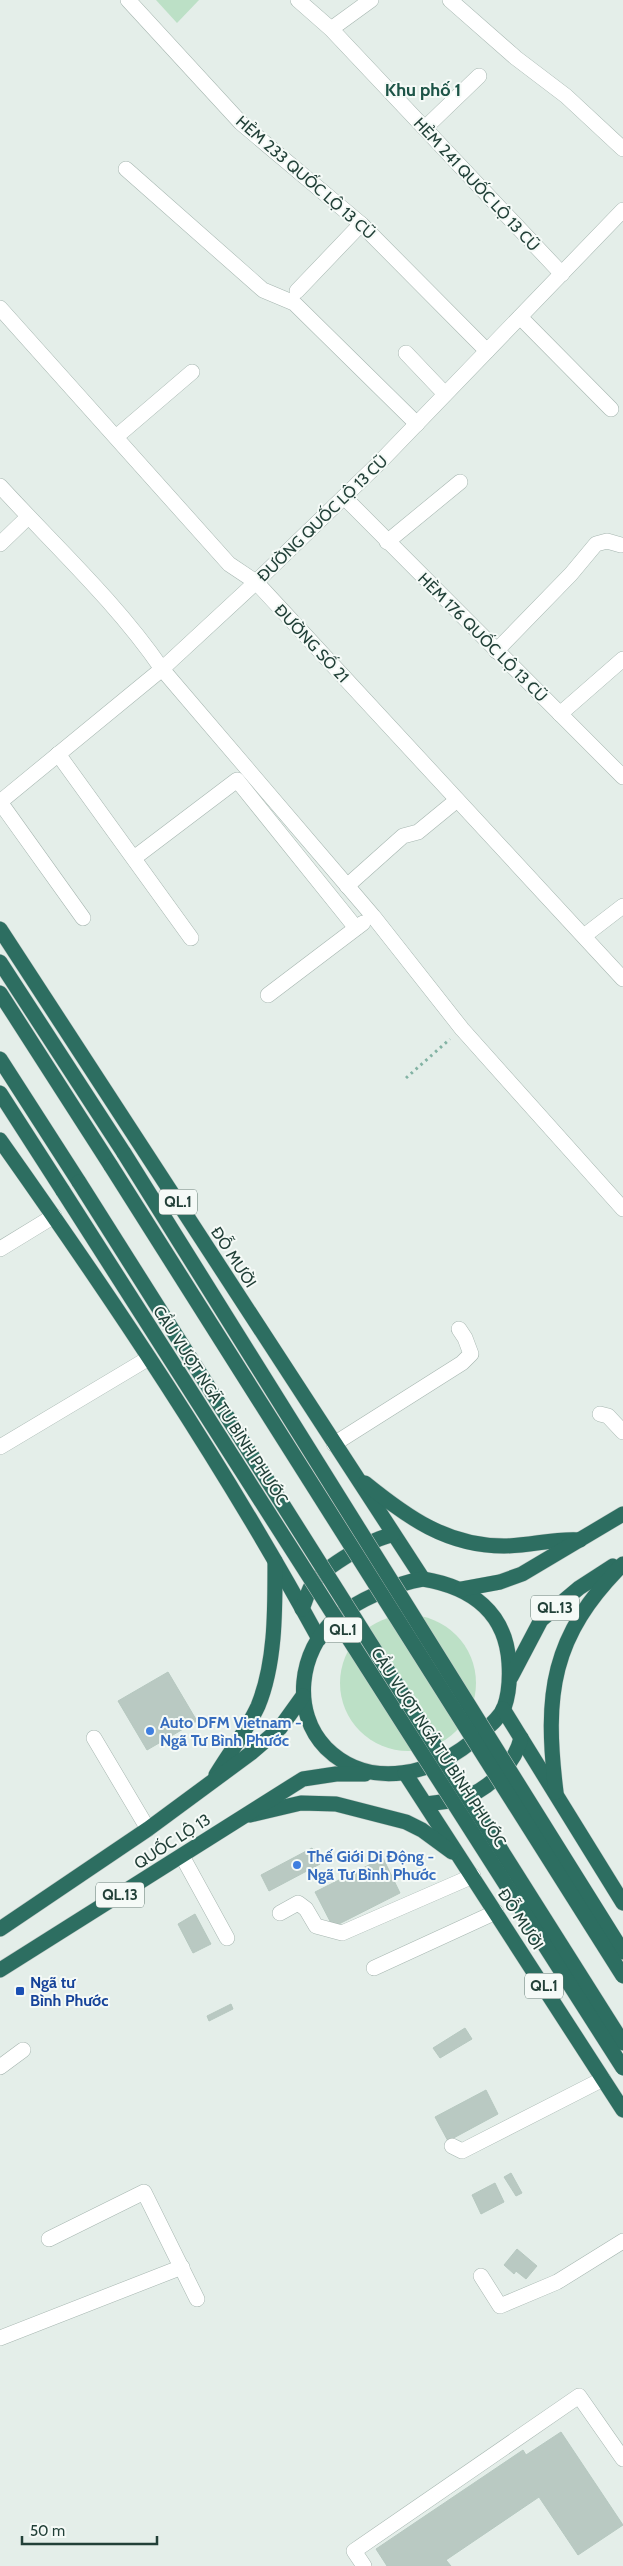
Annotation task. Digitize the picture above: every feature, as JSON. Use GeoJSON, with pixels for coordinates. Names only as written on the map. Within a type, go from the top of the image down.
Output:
{"type":"FeatureCollection","features":[{"type":"Feature","properties":{"kind":"highway","name":"ĐỖ MƯỜI"},"geometry":{"type":"LineString","coordinates":[[0,929],[423,1579]]}},
{"type":"Feature","properties":{"kind":"highway","name":"QL.1"},"geometry":{"type":"LineString","coordinates":[[0,962],[124,1153],[623,1952]]}},
{"type":"Feature","properties":{"kind":"highway","name":"CẦU VƯỢT NGÃ TƯ BÌNH PHƯỚC"},"geometry":{"type":"LineString","coordinates":[[0,993],[623,1976]]}},
{"type":"Feature","properties":{"kind":"highway","name":"CẦU VƯỢT NGÃ TƯ BÌNH PHƯỚC"},"geometry":{"type":"LineString","coordinates":[[0,1060],[623,2043]]}},
{"type":"Feature","properties":{"kind":"highway","name":"CẦU VƯỢT NGÃ TƯ BÌNH PHƯỚC"},"geometry":{"type":"LineString","coordinates":[[0,1093],[623,2068]]}},
{"type":"Feature","properties":{"kind":"highway","name":"QL.1"},"geometry":{"type":"LineString","coordinates":[[0,1140],[54,1216],[208,1449],[275,1560],[319,1638]]}},
{"type":"Feature","properties":{"kind":"highway"},"geometry":{"type":"LineString","coordinates":[[356,1476],[415,1521],[451,1538],[478,1544],[504,1546],[544,1543],[564,1539],[580,1540]]}},
{"type":"Feature","properties":{"kind":"highway","name":"QL.13"},"geometry":{"type":"LineString","coordinates":[[555,1554],[564,1539],[623,1503]]}},
{"type":"Feature","properties":{"kind":"highway","name":"QL.13"},"geometry":{"type":"LineString","coordinates":[[462,1590],[510,1579],[623,1514]]}},
{"type":"Feature","properties":{"kind":"highway"},"geometry":{"type":"LineString","coordinates":[[302,1608],[313,1583],[326,1571],[371,1543],[392,1534]]}},
{"type":"Feature","properties":{"kind":"highway","name":"QL.13"},"geometry":{"type":"LineString","coordinates":[[510,1678],[508,1650],[501,1629],[489,1610],[462,1590],[448,1584],[423,1579],[407,1582],[361,1603],[335,1619],[319,1638],[306,1667],[302,1696],[306,1714],[323,1744],[333,1755],[352,1766],[374,1774],[405,1773],[444,1760],[471,1742],[503,1709],[510,1678],[541,1620],[579,1588],[623,1559]]}},
{"type":"Feature","properties":{"kind":"highway"},"geometry":{"type":"LineString","coordinates":[[213,1781],[251,1720],[262,1692],[273,1630],[275,1560]]}},
{"type":"Feature","properties":{"kind":"highway"},"geometry":{"type":"LineString","coordinates":[[556,1792],[552,1762],[552,1715],[558,1666],[563,1648],[578,1618],[608,1579],[623,1564]]}},
{"type":"Feature","properties":{"kind":"highway","name":"QUỐC LỘ 13"},"geometry":{"type":"LineString","coordinates":[[0,1928],[148,1830],[276,1733],[302,1696]]}},
{"type":"Feature","properties":{"kind":"highway"},"geometry":{"type":"LineString","coordinates":[[503,1709],[623,1903]]}},
{"type":"Feature","properties":{"kind":"highway"},"geometry":{"type":"LineString","coordinates":[[426,1804],[463,1798],[478,1790],[510,1764],[517,1753],[521,1738]]}},
{"type":"Feature","properties":{"kind":"highway","name":"ĐỖ MƯỜI"},"geometry":{"type":"LineString","coordinates":[[405,1773],[623,2110]]}},
{"type":"Feature","properties":{"kind":"highway","name":"QUỐC LỘ 13"},"geometry":{"type":"LineString","coordinates":[[0,1970],[303,1779],[336,1774],[374,1774]]}},
{"type":"Feature","properties":{"kind":"highway"},"geometry":{"type":"LineString","coordinates":[[239,1818],[301,1803],[336,1804],[406,1822],[434,1837],[464,1862]]}},
{"type":"Feature","properties":{"kind":"street","name":"HẺM 233 QUỐC LỘ 13 CŨ"},"geometry":{"type":"LineString","coordinates":[[128,0],[242,123],[361,224],[487,351]]}},
{"type":"Feature","properties":{"kind":"street","name":"HẺM 241 QUỐC LỘ 13 CŨ"},"geometry":{"type":"LineString","coordinates":[[298,0],[331,29],[562,274]]}},
{"type":"Feature","properties":{"kind":"street"},"geometry":{"type":"LineString","coordinates":[[331,29],[371,0]]}},
{"type":"Feature","properties":{"kind":"street"},"geometry":{"type":"LineString","coordinates":[[450,0],[516,58],[566,96],[623,149]]}},
{"type":"Feature","properties":{"kind":"street"},"geometry":{"type":"LineString","coordinates":[[425,128],[479,76]]}},
{"type":"Feature","properties":{"kind":"street"},"geometry":{"type":"LineString","coordinates":[[126,169],[263,290],[294,303],[417,424]]}},
{"type":"Feature","properties":{"kind":"street","name":"ĐƯỜNG QUỐC LỘ 13 CŨ"},"geometry":{"type":"LineString","coordinates":[[0,802],[162,669],[256,582],[417,424],[562,274],[621,216]]}},
{"type":"Feature","properties":{"kind":"street"},"geometry":{"type":"LineString","coordinates":[[297,291],[361,224]]}},
{"type":"Feature","properties":{"kind":"street","name":"ĐƯỜNG SỐ 21"},"geometry":{"type":"LineString","coordinates":[[0,308],[229,564],[256,582],[623,979]]}},
{"type":"Feature","properties":{"kind":"street"},"geometry":{"type":"LineString","coordinates":[[520,317],[611,409]]}},
{"type":"Feature","properties":{"kind":"street"},"geometry":{"type":"LineString","coordinates":[[406,353],[445,394]]}},
{"type":"Feature","properties":{"kind":"street"},"geometry":{"type":"LineString","coordinates":[[116,437],[192,372]]}},
{"type":"Feature","properties":{"kind":"street"},"geometry":{"type":"LineString","coordinates":[[387,542],[460,482]]}},
{"type":"Feature","properties":{"kind":"street"},"geometry":{"type":"LineString","coordinates":[[0,486],[111,604],[144,643],[162,669],[372,916],[462,1029],[621,1202]]}},
{"type":"Feature","properties":{"kind":"street","name":"HÈM 176 QUỐC LỘ 13 CŨ"},"geometry":{"type":"LineString","coordinates":[[344,497],[623,777]]}},
{"type":"Feature","properties":{"kind":"street"},"geometry":{"type":"LineString","coordinates":[[0,544],[28,516]]}},
{"type":"Feature","properties":{"kind":"street"},"geometry":{"type":"LineString","coordinates":[[496,651],[571,574],[596,544],[607,542],[621,545]]}},
{"type":"Feature","properties":{"kind":"street"},"geometry":{"type":"LineString","coordinates":[[560,714],[623,659]]}},
{"type":"Feature","properties":{"kind":"street"},"geometry":{"type":"LineString","coordinates":[[58,754],[190,938]]}},
{"type":"Feature","properties":{"kind":"street"},"geometry":{"type":"LineString","coordinates":[[134,858],[237,780],[356,928]]}},
{"type":"Feature","properties":{"kind":"street"},"geometry":{"type":"LineString","coordinates":[[347,886],[402,836],[418,832],[458,800]]}},
{"type":"Feature","properties":{"kind":"street"},"geometry":{"type":"LineString","coordinates":[[0,802],[83,918]]}},
{"type":"Feature","properties":{"kind":"street"},"geometry":{"type":"LineString","coordinates":[[584,936],[623,906]]}},
{"type":"Feature","properties":{"kind":"street"},"geometry":{"type":"LineString","coordinates":[[268,995],[372,916]]}},
{"type":"Feature","properties":{"kind":"street"},"geometry":{"type":"LineString","coordinates":[[0,1248],[54,1216]]}},
{"type":"Feature","properties":{"kind":"street"},"geometry":{"type":"LineString","coordinates":[[334,1444],[462,1362],[471,1354],[466,1338],[459,1329]]}},
{"type":"Feature","properties":{"kind":"street"},"geometry":{"type":"LineString","coordinates":[[0,1448],[149,1358]]}},
{"type":"Feature","properties":{"kind":"street"},"geometry":{"type":"LineString","coordinates":[[600,1414],[608,1416],[623,1432]]}},
{"type":"Feature","properties":{"kind":"street"},"geometry":{"type":"LineString","coordinates":[[94,1738],[148,1830]]}},
{"type":"Feature","properties":{"kind":"street"},"geometry":{"type":"LineString","coordinates":[[182,1856],[227,1938]]}},
{"type":"Feature","properties":{"kind":"street"},"geometry":{"type":"LineString","coordinates":[[280,1913],[298,1903],[306,1909],[316,1926],[342,1933],[473,1876]]}},
{"type":"Feature","properties":{"kind":"street"},"geometry":{"type":"LineString","coordinates":[[374,1968],[496,1912]]}},
{"type":"Feature","properties":{"kind":"street"},"geometry":{"type":"LineString","coordinates":[[0,2067],[23,2050]]}},
{"type":"Feature","properties":{"kind":"street"},"geometry":{"type":"LineString","coordinates":[[452,2146],[462,2151],[603,2079]]}},
{"type":"Feature","properties":{"kind":"street"},"geometry":{"type":"LineString","coordinates":[[49,2239],[144,2192],[197,2299]]}},
{"type":"Feature","properties":{"kind":"street"},"geometry":{"type":"LineString","coordinates":[[481,2276],[500,2306],[557,2282],[623,2241]]}},
{"type":"Feature","properties":{"kind":"street"},"geometry":{"type":"LineString","coordinates":[[0,2338],[182,2267]]}},
{"type":"Feature","properties":{"kind":"street"},"geometry":{"type":"LineString","coordinates":[[364,2566],[354,2551],[579,2396],[623,2459]]}},
{"type":"Feature","properties":{"kind":"path"},"geometry":{"type":"LineString","coordinates":[[406,1078],[462,1029]]}},
{"type":"Feature","properties":{"kind":"green space"},"geometry":{"type":"Polygon","coordinates":[[[156,0],[199,0],[177,23],[156,0]]]}},
{"type":"Feature","properties":{"kind":"green space"},"geometry":{"type":"Polygon","coordinates":[[[408,1615],[434,1620],[446,1626],[456,1635],[465,1645],[471,1657],[476,1683],[471,1709],[465,1721],[456,1731],[446,1740],[434,1746],[408,1751],[382,1746],[370,1740],[360,1731],[351,1721],[345,1709],[340,1683],[345,1657],[351,1645],[360,1635],[370,1626],[382,1620],[408,1615]]]}},
{"type":"Feature","properties":{"kind":"building"},"geometry":{"type":"Polygon","coordinates":[[[168,1672],[197,1721],[147,1750],[118,1701],[168,1672]]]}},
{"type":"Feature","properties":{"kind":"building"},"geometry":{"type":"Polygon","coordinates":[[[312,1848],[320,1864],[269,1891],[261,1875],[312,1848]]]}},
{"type":"Feature","properties":{"kind":"building"},"geometry":{"type":"Polygon","coordinates":[[[383,1858],[400,1893],[333,1927],[315,1892],[383,1858]]]}},
{"type":"Feature","properties":{"kind":"building"},"geometry":{"type":"Polygon","coordinates":[[[195,1914],[211,1944],[193,1953],[178,1924],[195,1914]]]}},
{"type":"Feature","properties":{"kind":"building"},"geometry":{"type":"Polygon","coordinates":[[[231,2004],[233,2009],[209,2021],[207,2016],[231,2004]]]}},
{"type":"Feature","properties":{"kind":"building"},"geometry":{"type":"Polygon","coordinates":[[[465,2028],[472,2039],[440,2058],[433,2048],[465,2028]]]}},
{"type":"Feature","properties":{"kind":"building"},"geometry":{"type":"Polygon","coordinates":[[[486,2090],[498,2114],[448,2141],[435,2117],[486,2090]]]}},
{"type":"Feature","properties":{"kind":"building"},"geometry":{"type":"Polygon","coordinates":[[[511,2173],[522,2193],[516,2196],[504,2177],[511,2173]]]}},
{"type":"Feature","properties":{"kind":"building"},"geometry":{"type":"Polygon","coordinates":[[[495,2183],[504,2202],[481,2214],[472,2195],[495,2183]]]}},
{"type":"Feature","properties":{"kind":"building"},"geometry":{"type":"Polygon","coordinates":[[[517,2249],[537,2266],[526,2279],[516,2271],[514,2274],[504,2265],[517,2249]]]}},
{"type":"Feature","properties":{"kind":"building"},"geometry":{"type":"Polygon","coordinates":[[[561,2432],[623,2525],[578,2555],[539,2497],[446,2560],[451,2566],[387,2566],[376,2549],[523,2450],[526,2455],[561,2432]]]}},
{"type":"Feature","properties":{"kind":"place","name":"Auto DFM Vietnam - Ngã Tư Bình Phước"},"geometry":{"type":"Point","coordinates":[150,1731]}},
{"type":"Feature","properties":{"kind":"place","name":"Thế Giới Di Động - Ngã Tư Bình Phước"},"geometry":{"type":"Point","coordinates":[297,1865]}},
{"type":"Feature","properties":{"kind":"place","name":"Ngã tư Bình Phước"},"geometry":{"type":"Point","coordinates":[20,1991]}},
{"type":"Feature","properties":{"kind":"district","name":"Khu phố 1"},"geometry":{"type":"Point","coordinates":[423,90]}}]}
